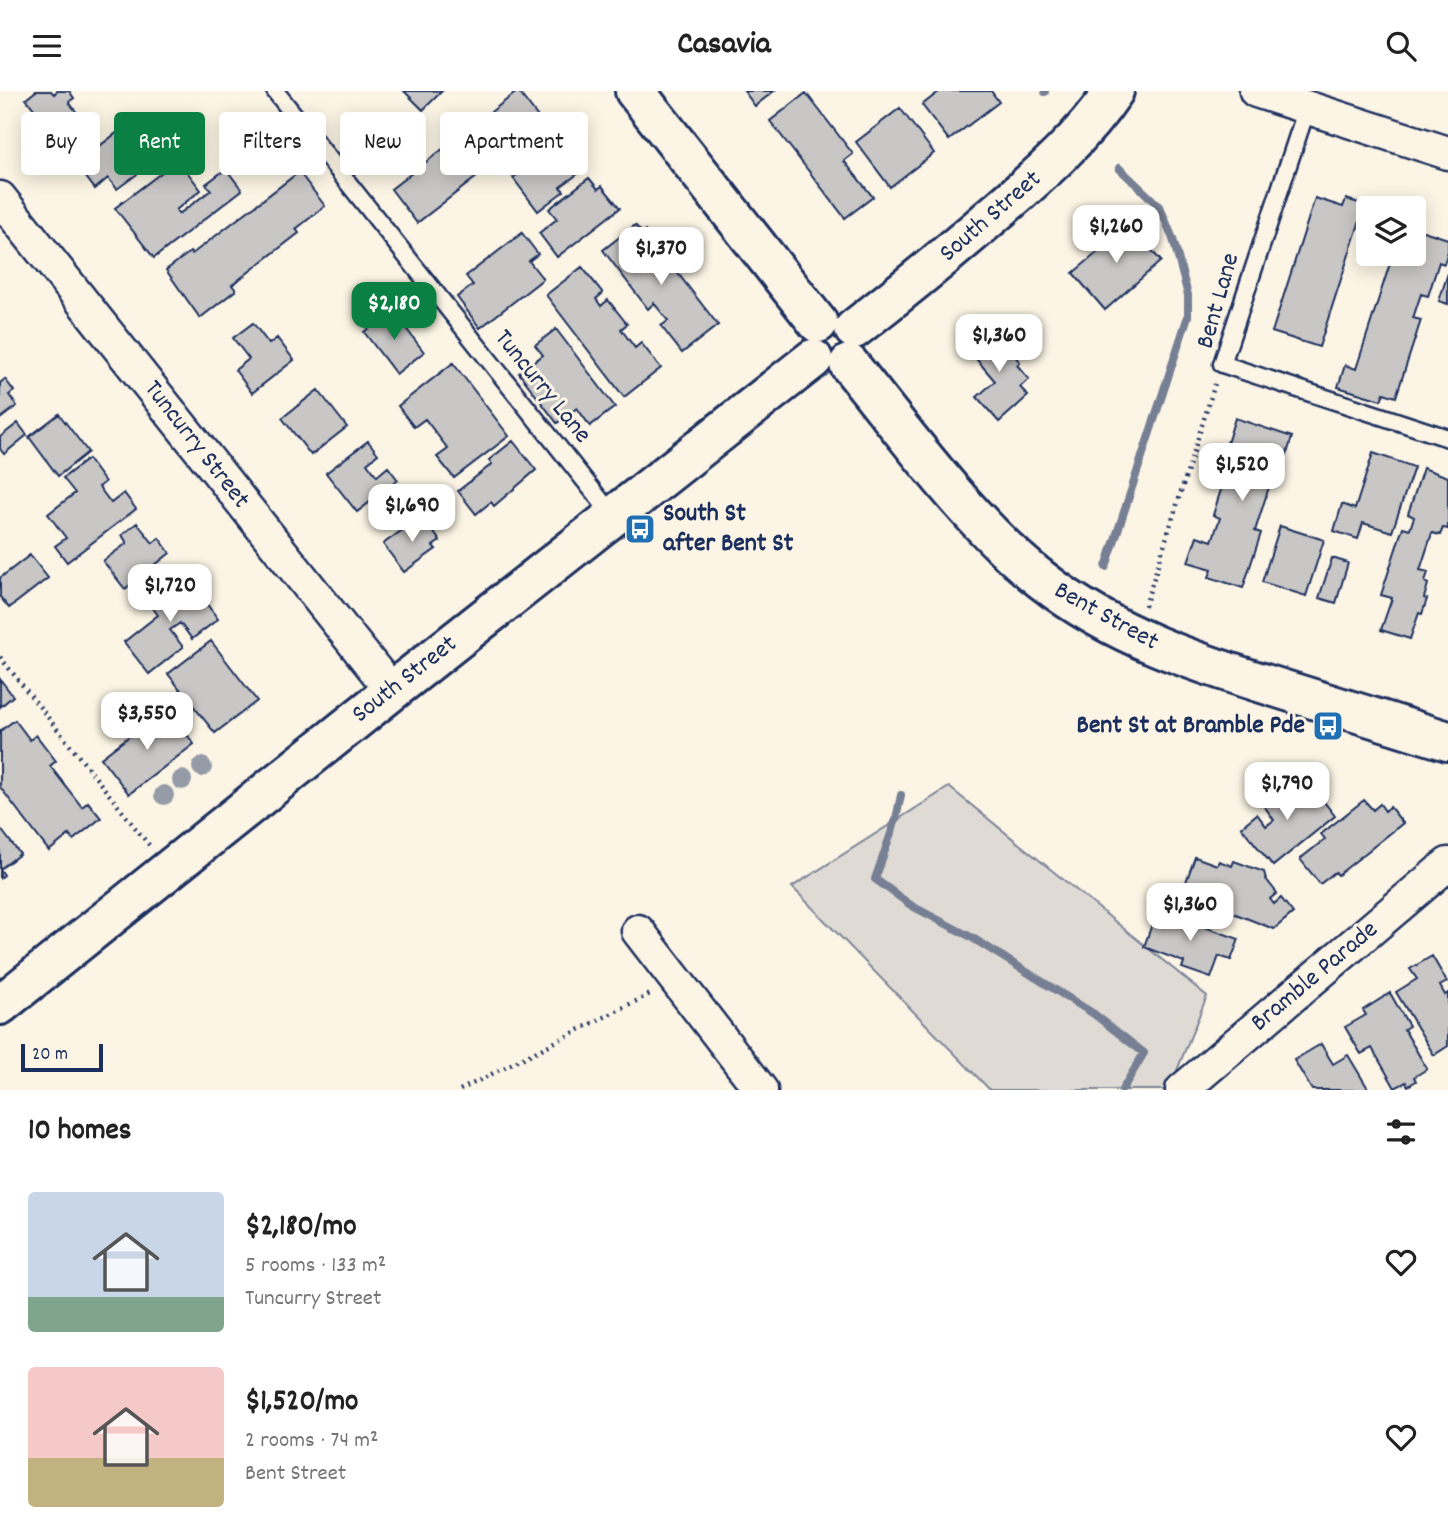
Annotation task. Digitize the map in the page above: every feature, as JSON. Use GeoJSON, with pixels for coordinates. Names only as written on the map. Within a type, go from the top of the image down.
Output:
{"type":"FeatureCollection","features":[{"type":"Feature","properties":{"kind":"street","name":"Bent Street"},"geometry":{"type":"LineString","coordinates":[[635,91],[945,481],[1018,560],[1068,599],[1135,637],[1202,664],[1448,741]]}},
{"type":"Feature","properties":{"kind":"street","name":"South Street"},"geometry":{"type":"LineString","coordinates":[[0,1005],[392,691],[947,255],[1045,170],[1078,136],[1114,91]]}},
{"type":"Feature","properties":{"kind":"street"},"geometry":{"type":"LineString","coordinates":[[1256,91],[1448,153]]}},
{"type":"Feature","properties":{"kind":"street","name":"Tuncurry Street"},"geometry":{"type":"LineString","coordinates":[[0,198],[392,691]]}},
{"type":"Feature","properties":{"kind":"street","name":"Bramble Parade"},"geometry":{"type":"LineString","coordinates":[[1182,1090],[1448,864]]}},
{"type":"Feature","properties":{"kind":"street"},"geometry":{"type":"LineString","coordinates":[[638,931],[761,1090]]}},
{"type":"Feature","properties":{"kind":"lane","name":"Tuncurry Lane"},"geometry":{"type":"LineString","coordinates":[[275,91],[613,516]]}},
{"type":"Feature","properties":{"kind":"lane","name":"Bent Lane"},"geometry":{"type":"LineString","coordinates":[[1307,109],[1222,363],[1448,438]]}},
{"type":"Feature","properties":{"kind":"path"},"geometry":{"type":"LineString","coordinates":[[1135,637],[1222,363]]}},
{"type":"Feature","properties":{"kind":"path"},"geometry":{"type":"LineString","coordinates":[[0,657],[169,871]]}},
{"type":"Feature","properties":{"kind":"path"},"geometry":{"type":"LineString","coordinates":[[460,1090],[677,980]]}},
{"type":"Feature","properties":{"kind":"shaded area"},"geometry":{"type":"Polygon","coordinates":[[[949,787],[1207,996],[1169,1090],[990,1090],[792,887],[949,787]]]}},
{"type":"Feature","properties":{"kind":"building"},"geometry":{"type":"Polygon","coordinates":[[[36,91],[51,91],[54,94],[57,91],[69,91],[74,98],[69,102],[76,112],[33,112],[34,109],[26,99],[36,91]]]}},
{"type":"Feature","properties":{"kind":"building"},"geometry":{"type":"Polygon","coordinates":[[[404,91],[442,91],[423,110],[404,91]]]}},
{"type":"Feature","properties":{"kind":"building"},"geometry":{"type":"Polygon","coordinates":[[[518,91],[534,112],[491,112],[518,91]]]}},
{"type":"Feature","properties":{"kind":"building"},"geometry":{"type":"Polygon","coordinates":[[[744,91],[774,91],[755,106],[744,91]]]}},
{"type":"Feature","properties":{"kind":"building"},"geometry":{"type":"Polygon","coordinates":[[[940,91],[991,91],[999,102],[949,140],[922,105],[940,91]]]}},
{"type":"Feature","properties":{"kind":"building"},"geometry":{"type":"Polygon","coordinates":[[[806,93],[853,154],[844,161],[873,197],[845,218],[770,121],[806,93]]]}},
{"type":"Feature","properties":{"kind":"building"},"geometry":{"type":"Polygon","coordinates":[[[900,108],[934,153],[890,187],[856,142],[900,108]]]}},
{"type":"Feature","properties":{"kind":"building"},"geometry":{"type":"Polygon","coordinates":[[[114,135],[114,175],[136,175],[117,189],[108,178],[95,189],[84,175],[100,175],[100,146],[114,135]]]}},
{"type":"Feature","properties":{"kind":"building"},"geometry":{"type":"Polygon","coordinates":[[[440,151],[440,175],[479,175],[417,223],[391,189],[409,175],[426,175],[426,162],[440,151]]]}},
{"type":"Feature","properties":{"kind":"building"},"geometry":{"type":"Polygon","coordinates":[[[219,174],[231,175],[242,190],[154,258],[115,208],[158,175],[190,175],[201,190],[176,210],[179,214],[211,190],[206,184],[219,174]]]}},
{"type":"Feature","properties":{"kind":"building"},"geometry":{"type":"Polygon","coordinates":[[[295,175],[301,175],[325,206],[296,229],[299,233],[232,285],[236,290],[200,318],[166,270],[190,252],[192,254],[295,175]]]}},
{"type":"Feature","properties":{"kind":"building"},"geometry":{"type":"Polygon","coordinates":[[[517,175],[576,175],[560,187],[564,191],[538,211],[513,178],[517,175]]]}},
{"type":"Feature","properties":{"kind":"building"},"geometry":{"type":"Polygon","coordinates":[[[589,178],[598,189],[602,186],[620,208],[557,257],[539,233],[557,219],[549,209],[589,178]]]}},
{"type":"Feature","properties":{"kind":"building"},"geometry":{"type":"Polygon","coordinates":[[[1315,198],[1343,207],[1346,199],[1356,202],[1356,233],[1319,347],[1272,332],[1315,198]]]}},
{"type":"Feature","properties":{"kind":"building"},"geometry":{"type":"Polygon","coordinates":[[[635,225],[642,233],[645,231],[718,325],[682,353],[661,326],[668,321],[654,303],[648,309],[603,250],[635,225]]]}},
{"type":"Feature","properties":{"kind":"building"},"geometry":{"type":"Polygon","coordinates":[[[1115,225],[1122,232],[1129,225],[1161,261],[1105,310],[1073,273],[1098,252],[1092,245],[1115,225]]]}},
{"type":"Feature","properties":{"kind":"building"},"geometry":{"type":"Polygon","coordinates":[[[1426,232],[1448,239],[1444,264],[1439,262],[1428,296],[1421,294],[1413,318],[1421,320],[1396,397],[1384,393],[1381,400],[1338,387],[1345,365],[1356,369],[1389,266],[1426,266],[1426,232]]]}},
{"type":"Feature","properties":{"kind":"building"},"geometry":{"type":"Polygon","coordinates":[[[522,233],[538,254],[529,261],[543,279],[480,328],[457,297],[473,285],[466,276],[522,233]]]}},
{"type":"Feature","properties":{"kind":"building"},"geometry":{"type":"Polygon","coordinates":[[[582,267],[603,293],[596,299],[601,306],[608,300],[627,324],[621,329],[635,348],[641,343],[661,368],[624,397],[546,295],[582,267]]]}},
{"type":"Feature","properties":{"kind":"building"},"geometry":{"type":"Polygon","coordinates":[[[1448,273],[1448,304],[1439,301],[1448,273]]]}},
{"type":"Feature","properties":{"kind":"building"},"geometry":{"type":"Polygon","coordinates":[[[392,310],[424,352],[396,374],[364,332],[392,310]]]}},
{"type":"Feature","properties":{"kind":"building"},"geometry":{"type":"Polygon","coordinates":[[[253,323],[269,344],[277,338],[294,360],[252,393],[235,370],[249,359],[233,338],[253,323]]]}},
{"type":"Feature","properties":{"kind":"building"},"geometry":{"type":"Polygon","coordinates":[[[989,326],[1020,362],[1017,365],[1029,379],[1020,387],[1028,396],[999,422],[977,397],[995,381],[966,347],[989,326]]]}},
{"type":"Feature","properties":{"kind":"building"},"geometry":{"type":"Polygon","coordinates":[[[556,329],[615,407],[590,426],[577,408],[557,423],[519,373],[543,355],[535,345],[556,329]]]}},
{"type":"Feature","properties":{"kind":"building"},"geometry":{"type":"Polygon","coordinates":[[[453,363],[509,436],[454,478],[437,457],[448,449],[425,419],[414,427],[398,406],[453,363]]]}},
{"type":"Feature","properties":{"kind":"building"},"geometry":{"type":"Polygon","coordinates":[[[5,379],[14,391],[9,395],[17,406],[0,419],[0,383],[5,379]]]}},
{"type":"Feature","properties":{"kind":"building"},"geometry":{"type":"Polygon","coordinates":[[[318,390],[347,427],[311,455],[282,418],[318,390]]]}},
{"type":"Feature","properties":{"kind":"building"},"geometry":{"type":"Polygon","coordinates":[[[59,414],[88,452],[58,476],[29,437],[59,414]]]}},
{"type":"Feature","properties":{"kind":"building"},"geometry":{"type":"Polygon","coordinates":[[[1235,418],[1292,437],[1282,471],[1275,468],[1255,531],[1261,533],[1243,588],[1209,577],[1212,569],[1188,562],[1197,536],[1212,541],[1220,518],[1213,515],[1224,480],[1231,482],[1239,457],[1224,453],[1235,418]]]}},
{"type":"Feature","properties":{"kind":"building"},"geometry":{"type":"Polygon","coordinates":[[[18,423],[27,435],[4,454],[0,449],[0,437],[18,423]]]}},
{"type":"Feature","properties":{"kind":"building"},"geometry":{"type":"Polygon","coordinates":[[[368,441],[378,454],[367,463],[377,476],[388,467],[398,480],[357,512],[326,473],[368,441]]]}},
{"type":"Feature","properties":{"kind":"building"},"geometry":{"type":"Polygon","coordinates":[[[513,441],[536,470],[494,506],[491,502],[476,514],[458,491],[492,464],[489,460],[513,441]]]}},
{"type":"Feature","properties":{"kind":"building"},"geometry":{"type":"Polygon","coordinates":[[[1373,453],[1414,467],[1392,532],[1363,523],[1358,539],[1334,531],[1342,504],[1355,509],[1373,453]]]}},
{"type":"Feature","properties":{"kind":"building"},"geometry":{"type":"Polygon","coordinates":[[[88,459],[105,482],[99,487],[111,503],[124,493],[136,509],[67,562],[55,546],[66,538],[48,514],[75,493],[63,478],[88,459]]]}},
{"type":"Feature","properties":{"kind":"building"},"geometry":{"type":"Polygon","coordinates":[[[1423,468],[1448,477],[1448,529],[1443,528],[1440,535],[1432,533],[1420,570],[1428,572],[1424,598],[1427,599],[1410,639],[1381,630],[1392,598],[1381,595],[1403,527],[1410,529],[1414,517],[1408,514],[1423,468]]]}},
{"type":"Feature","properties":{"kind":"building"},"geometry":{"type":"Polygon","coordinates":[[[422,516],[440,541],[433,546],[436,549],[404,572],[383,544],[422,516]]]}},
{"type":"Feature","properties":{"kind":"building"},"geometry":{"type":"Polygon","coordinates":[[[137,523],[153,543],[159,538],[170,553],[125,589],[103,561],[127,543],[122,535],[137,523]]]}},
{"type":"Feature","properties":{"kind":"building"},"geometry":{"type":"Polygon","coordinates":[[[1280,526],[1324,540],[1306,596],[1262,582],[1280,526]]]}},
{"type":"Feature","properties":{"kind":"building"},"geometry":{"type":"Polygon","coordinates":[[[30,555],[48,578],[9,608],[0,597],[0,578],[30,555]]]}},
{"type":"Feature","properties":{"kind":"building"},"geometry":{"type":"Polygon","coordinates":[[[1332,558],[1348,563],[1336,603],[1319,598],[1332,558]]]}},
{"type":"Feature","properties":{"kind":"building"},"geometry":{"type":"Polygon","coordinates":[[[185,575],[218,619],[192,639],[180,623],[170,630],[183,647],[149,674],[124,642],[158,615],[149,603],[185,575]]]}},
{"type":"Feature","properties":{"kind":"building"},"geometry":{"type":"Polygon","coordinates":[[[211,641],[257,701],[215,733],[168,674],[211,641]]]}},
{"type":"Feature","properties":{"kind":"building"},"geometry":{"type":"Polygon","coordinates":[[[0,679],[13,696],[0,707],[0,679]]]}},
{"type":"Feature","properties":{"kind":"building"},"geometry":{"type":"Polygon","coordinates":[[[170,712],[194,744],[129,794],[101,758],[145,724],[149,729],[170,712]]]}},
{"type":"Feature","properties":{"kind":"building"},"geometry":{"type":"Polygon","coordinates":[[[15,720],[30,740],[36,735],[56,761],[50,766],[82,807],[88,802],[101,818],[73,840],[69,835],[49,851],[0,787],[0,731],[15,720]]]}},
{"type":"Feature","properties":{"kind":"building"},"geometry":{"type":"Polygon","coordinates":[[[1295,777],[1315,803],[1321,798],[1335,816],[1273,866],[1241,827],[1257,814],[1266,826],[1274,820],[1262,803],[1295,777]]]}},
{"type":"Feature","properties":{"kind":"building"},"geometry":{"type":"Polygon","coordinates":[[[1364,800],[1373,810],[1380,804],[1385,811],[1390,807],[1403,823],[1338,875],[1335,872],[1320,884],[1300,859],[1325,839],[1321,834],[1364,800]]]}},
{"type":"Feature","properties":{"kind":"building"},"geometry":{"type":"Polygon","coordinates":[[[0,828],[20,854],[0,869],[0,828]]]}},
{"type":"Feature","properties":{"kind":"building"},"geometry":{"type":"Polygon","coordinates":[[[1195,857],[1217,865],[1219,861],[1232,866],[1234,861],[1264,872],[1277,893],[1270,899],[1274,904],[1281,898],[1293,913],[1274,929],[1182,893],[1195,857]]]}},
{"type":"Feature","properties":{"kind":"building"},"geometry":{"type":"Polygon","coordinates":[[[1157,910],[1239,939],[1231,960],[1219,956],[1211,978],[1182,968],[1184,962],[1144,947],[1157,910]]]}},
{"type":"Feature","properties":{"kind":"building"},"geometry":{"type":"Polygon","coordinates":[[[1432,956],[1447,982],[1440,986],[1445,995],[1448,993],[1448,1046],[1434,1055],[1396,992],[1417,979],[1410,969],[1432,956]]]}},
{"type":"Feature","properties":{"kind":"building"},"geometry":{"type":"Polygon","coordinates":[[[1390,993],[1409,1026],[1404,1029],[1427,1069],[1414,1077],[1416,1081],[1408,1086],[1406,1082],[1395,1088],[1372,1048],[1361,1054],[1345,1027],[1366,1015],[1363,1010],[1390,993]]]}},
{"type":"Feature","properties":{"kind":"building"},"geometry":{"type":"Polygon","coordinates":[[[1321,1044],[1333,1064],[1348,1055],[1369,1090],[1312,1090],[1294,1060],[1321,1044]]]}},
{"type":"Feature","properties":{"kind":"waterway"},"geometry":{"type":"LineString","coordinates":[[1106,567],[1188,316],[1188,295],[1173,239],[1160,207],[1119,168]]}},
{"type":"Feature","properties":{"kind":"waterway"},"geometry":{"type":"LineString","coordinates":[[901,795],[896,819],[875,879],[912,906],[971,937],[1094,1014],[1144,1053],[1122,1090]]}},
{"type":"Feature","properties":{"kind":"place","name":"South St after Bent St"},"geometry":{"type":"Point","coordinates":[640,529]}},
{"type":"Feature","properties":{"kind":"place","name":"Bent St at Bramble Pde"},"geometry":{"type":"Point","coordinates":[1328,726]}}]}
